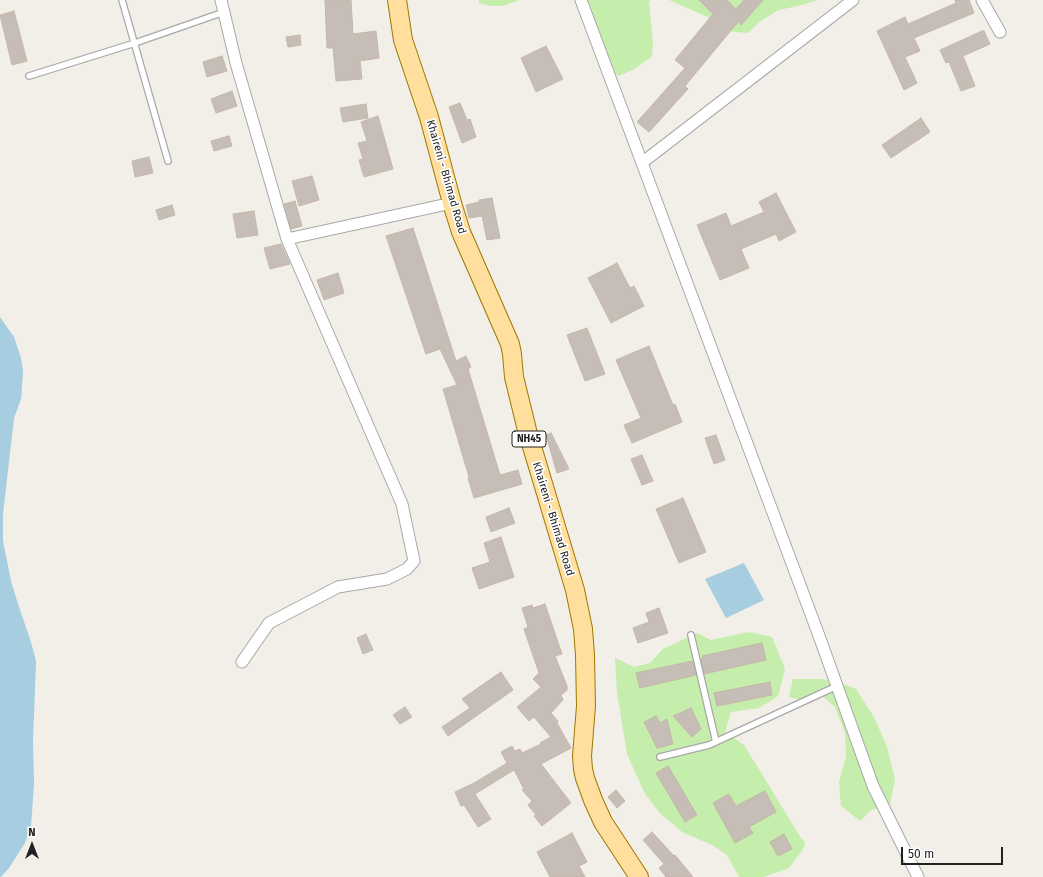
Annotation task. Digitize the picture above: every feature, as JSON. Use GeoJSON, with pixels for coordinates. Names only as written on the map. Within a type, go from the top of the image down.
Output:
{"type":"FeatureCollection","features":[{"type":"Feature","properties":{"kind":"main road","name":"Khaireni - Bhimad Road"},"geometry":{"type":"LineString","coordinates":[[397,0],[403,40],[429,117],[461,232],[510,344],[514,377],[527,430],[575,590],[583,628],[585,655],[586,706],[582,756],[585,778],[603,822],[639,877]]}},
{"type":"Feature","properties":{"kind":"street"},"geometry":{"type":"LineString","coordinates":[[221,0],[236,63],[287,239],[402,504],[414,561],[407,569],[387,579],[338,587],[269,623],[242,662]]}},
{"type":"Feature","properties":{"kind":"street"},"geometry":{"type":"LineString","coordinates":[[582,0],[873,786],[918,877]]}},
{"type":"Feature","properties":{"kind":"street"},"geometry":{"type":"LineString","coordinates":[[643,162],[853,0]]}},
{"type":"Feature","properties":{"kind":"street"},"geometry":{"type":"LineString","coordinates":[[982,0],[1000,32]]}},
{"type":"Feature","properties":{"kind":"street"},"geometry":{"type":"LineString","coordinates":[[287,239],[452,203]]}},
{"type":"Feature","properties":{"kind":"lane"},"geometry":{"type":"LineString","coordinates":[[122,0],[168,161]]}},
{"type":"Feature","properties":{"kind":"lane"},"geometry":{"type":"LineString","coordinates":[[29,76],[135,43],[224,12]]}},
{"type":"Feature","properties":{"kind":"lane"},"geometry":{"type":"LineString","coordinates":[[691,635],[716,742]]}},
{"type":"Feature","properties":{"kind":"lane"},"geometry":{"type":"LineString","coordinates":[[660,758],[709,745],[837,686]]}},
{"type":"Feature","properties":{"kind":"green space"},"geometry":{"type":"Polygon","coordinates":[[[479,0],[519,0],[503,6],[490,6],[479,3],[479,0]]]}},
{"type":"Feature","properties":{"kind":"green space"},"geometry":{"type":"Polygon","coordinates":[[[574,0],[651,0],[649,2],[653,43],[652,56],[636,68],[619,76],[601,65],[574,0]]]}},
{"type":"Feature","properties":{"kind":"green space"},"geometry":{"type":"Polygon","coordinates":[[[669,0],[817,0],[779,10],[759,22],[748,33],[726,31],[712,19],[669,0]]]}},
{"type":"Feature","properties":{"kind":"green space"},"geometry":{"type":"Polygon","coordinates":[[[749,632],[772,637],[785,669],[778,696],[759,708],[731,712],[725,732],[744,745],[801,838],[805,842],[804,848],[789,868],[764,877],[739,877],[727,855],[712,845],[682,832],[660,813],[645,794],[627,754],[617,692],[615,658],[634,667],[650,663],[663,649],[697,633],[711,640],[749,632]]]}},
{"type":"Feature","properties":{"kind":"green space"},"geometry":{"type":"Polygon","coordinates":[[[793,679],[822,679],[835,681],[856,689],[874,717],[887,747],[895,779],[890,805],[871,810],[860,821],[841,806],[839,782],[846,756],[845,733],[835,707],[820,694],[804,701],[789,697],[793,679]]]}},
{"type":"Feature","properties":{"kind":"water"},"geometry":{"type":"Polygon","coordinates":[[[0,317],[14,337],[21,358],[23,372],[21,399],[14,418],[3,514],[3,541],[11,581],[36,661],[33,741],[34,784],[31,827],[25,843],[9,868],[1,877],[0,877],[0,317]]]}},
{"type":"Feature","properties":{"kind":"water"},"geometry":{"type":"Polygon","coordinates":[[[744,563],[764,600],[726,618],[705,579],[744,563]]]}},
{"type":"Feature","properties":{"kind":"building"},"geometry":{"type":"Polygon","coordinates":[[[325,0],[351,0],[353,34],[376,31],[379,58],[360,61],[362,79],[336,81],[333,48],[327,48],[325,0]]]}},
{"type":"Feature","properties":{"kind":"building"},"geometry":{"type":"Polygon","coordinates":[[[699,0],[727,0],[736,9],[744,0],[763,0],[741,25],[738,22],[685,86],[688,89],[649,132],[637,122],[685,68],[675,60],[713,14],[699,0]]]}},
{"type":"Feature","properties":{"kind":"building"},"geometry":{"type":"Polygon","coordinates":[[[955,0],[969,0],[974,13],[914,38],[920,51],[905,57],[917,83],[904,90],[877,31],[905,17],[908,24],[956,3],[955,0]]]}},
{"type":"Feature","properties":{"kind":"building"},"geometry":{"type":"Polygon","coordinates":[[[14,11],[27,61],[12,65],[0,15],[14,11]]]}},
{"type":"Feature","properties":{"kind":"building"},"geometry":{"type":"Polygon","coordinates":[[[984,31],[990,44],[963,56],[975,86],[961,91],[949,62],[946,63],[940,50],[984,31]]]}},
{"type":"Feature","properties":{"kind":"building"},"geometry":{"type":"Polygon","coordinates":[[[300,35],[301,45],[288,47],[286,37],[300,35]]]}},
{"type":"Feature","properties":{"kind":"building"},"geometry":{"type":"Polygon","coordinates":[[[546,46],[563,79],[536,92],[521,58],[546,46]]]}},
{"type":"Feature","properties":{"kind":"building"},"geometry":{"type":"Polygon","coordinates":[[[222,56],[227,71],[207,77],[203,62],[222,56]]]}},
{"type":"Feature","properties":{"kind":"building"},"geometry":{"type":"Polygon","coordinates":[[[232,91],[237,106],[216,113],[211,99],[232,91]]]}},
{"type":"Feature","properties":{"kind":"building"},"geometry":{"type":"Polygon","coordinates":[[[460,103],[467,120],[470,119],[476,137],[462,143],[449,107],[460,103]]]}},
{"type":"Feature","properties":{"kind":"building"},"geometry":{"type":"Polygon","coordinates":[[[366,104],[368,118],[343,122],[340,108],[366,104]]]}},
{"type":"Feature","properties":{"kind":"building"},"geometry":{"type":"Polygon","coordinates":[[[378,116],[393,169],[364,177],[359,160],[363,159],[358,143],[367,141],[361,122],[378,116]]]}},
{"type":"Feature","properties":{"kind":"building"},"geometry":{"type":"Polygon","coordinates":[[[921,118],[930,132],[891,158],[882,145],[921,118]]]}},
{"type":"Feature","properties":{"kind":"building"},"geometry":{"type":"Polygon","coordinates":[[[229,136],[232,146],[214,151],[211,141],[229,136]]]}},
{"type":"Feature","properties":{"kind":"building"},"geometry":{"type":"Polygon","coordinates":[[[149,157],[153,173],[135,177],[132,161],[149,157]]]}},
{"type":"Feature","properties":{"kind":"building"},"geometry":{"type":"Polygon","coordinates":[[[312,176],[319,200],[299,206],[292,181],[312,176]]]}},
{"type":"Feature","properties":{"kind":"building"},"geometry":{"type":"Polygon","coordinates":[[[776,193],[796,232],[779,241],[776,234],[741,249],[749,268],[720,280],[697,225],[726,213],[731,226],[764,212],[759,202],[776,193]]]}},
{"type":"Feature","properties":{"kind":"building"},"geometry":{"type":"Polygon","coordinates":[[[492,198],[500,238],[487,240],[482,216],[469,218],[466,205],[479,202],[479,200],[492,198]]]}},
{"type":"Feature","properties":{"kind":"building"},"geometry":{"type":"Polygon","coordinates":[[[295,201],[302,226],[291,229],[284,204],[295,201]]]}},
{"type":"Feature","properties":{"kind":"building"},"geometry":{"type":"Polygon","coordinates":[[[172,205],[175,215],[159,220],[156,210],[172,205]]]}},
{"type":"Feature","properties":{"kind":"building"},"geometry":{"type":"Polygon","coordinates":[[[254,211],[258,235],[237,238],[233,214],[254,211]]]}},
{"type":"Feature","properties":{"kind":"building"},"geometry":{"type":"Polygon","coordinates":[[[413,228],[456,361],[466,356],[471,367],[468,369],[500,475],[518,470],[522,484],[474,498],[443,389],[457,385],[440,349],[426,354],[386,236],[413,228]]]}},
{"type":"Feature","properties":{"kind":"building"},"geometry":{"type":"Polygon","coordinates":[[[281,244],[290,264],[270,269],[264,248],[281,244]]]}},
{"type":"Feature","properties":{"kind":"building"},"geometry":{"type":"Polygon","coordinates":[[[617,263],[630,288],[634,286],[644,306],[611,323],[588,278],[617,263]]]}},
{"type":"Feature","properties":{"kind":"building"},"geometry":{"type":"Polygon","coordinates":[[[338,273],[344,293],[324,300],[317,280],[338,273]]]}},
{"type":"Feature","properties":{"kind":"building"},"geometry":{"type":"Polygon","coordinates":[[[587,328],[605,374],[585,381],[567,335],[587,328]]]}},
{"type":"Feature","properties":{"kind":"building"},"geometry":{"type":"Polygon","coordinates":[[[649,346],[673,405],[675,404],[682,422],[632,443],[624,425],[641,418],[616,360],[649,346]]]}},
{"type":"Feature","properties":{"kind":"building"},"geometry":{"type":"Polygon","coordinates":[[[551,433],[569,469],[557,473],[546,435],[551,433]]]}},
{"type":"Feature","properties":{"kind":"building"},"geometry":{"type":"Polygon","coordinates":[[[716,435],[725,460],[714,464],[705,438],[716,435]]]}},
{"type":"Feature","properties":{"kind":"building"},"geometry":{"type":"Polygon","coordinates":[[[642,455],[653,481],[642,485],[631,459],[642,455]]]}},
{"type":"Feature","properties":{"kind":"building"},"geometry":{"type":"Polygon","coordinates":[[[683,498],[706,552],[679,563],[656,509],[683,498]]]}},
{"type":"Feature","properties":{"kind":"building"},"geometry":{"type":"Polygon","coordinates":[[[509,508],[515,523],[491,532],[486,517],[509,508]]]}},
{"type":"Feature","properties":{"kind":"building"},"geometry":{"type":"Polygon","coordinates":[[[501,537],[514,577],[479,589],[472,568],[490,562],[484,543],[501,537]]]}},
{"type":"Feature","properties":{"kind":"building"},"geometry":{"type":"Polygon","coordinates":[[[545,604],[562,654],[555,656],[567,686],[567,690],[561,695],[563,700],[551,713],[558,721],[557,723],[571,748],[541,764],[571,803],[542,826],[528,805],[532,801],[522,790],[524,789],[514,770],[475,794],[491,819],[478,827],[464,805],[461,806],[455,792],[474,783],[507,763],[501,752],[512,746],[515,751],[520,749],[522,753],[541,744],[540,743],[551,737],[534,717],[529,721],[517,707],[541,687],[533,679],[539,673],[524,629],[528,627],[522,608],[532,605],[533,608],[545,604]]]}},
{"type":"Feature","properties":{"kind":"building"},"geometry":{"type":"Polygon","coordinates":[[[659,608],[668,633],[638,643],[633,628],[649,622],[646,613],[659,608]]]}},
{"type":"Feature","properties":{"kind":"building"},"geometry":{"type":"Polygon","coordinates":[[[366,634],[373,650],[363,654],[357,638],[366,634]]]}},
{"type":"Feature","properties":{"kind":"building"},"geometry":{"type":"Polygon","coordinates":[[[762,643],[766,660],[704,674],[701,659],[703,659],[702,656],[762,643]]]}},
{"type":"Feature","properties":{"kind":"building"},"geometry":{"type":"Polygon","coordinates":[[[693,661],[696,675],[640,688],[636,673],[693,661]]]}},
{"type":"Feature","properties":{"kind":"building"},"geometry":{"type":"Polygon","coordinates":[[[501,672],[513,690],[448,736],[442,727],[470,708],[462,699],[501,672]]]}},
{"type":"Feature","properties":{"kind":"building"},"geometry":{"type":"Polygon","coordinates":[[[770,682],[772,695],[717,706],[714,693],[770,682]]]}},
{"type":"Feature","properties":{"kind":"building"},"geometry":{"type":"Polygon","coordinates":[[[405,707],[412,717],[400,724],[393,715],[405,707]]]}},
{"type":"Feature","properties":{"kind":"building"},"geometry":{"type":"Polygon","coordinates":[[[691,708],[701,729],[692,737],[673,716],[691,708]]]}},
{"type":"Feature","properties":{"kind":"building"},"geometry":{"type":"Polygon","coordinates":[[[656,716],[660,723],[667,719],[673,744],[657,748],[644,722],[656,716]]]}},
{"type":"Feature","properties":{"kind":"building"},"geometry":{"type":"Polygon","coordinates":[[[668,766],[697,815],[685,822],[656,773],[668,766]]]}},
{"type":"Feature","properties":{"kind":"building"},"geometry":{"type":"Polygon","coordinates":[[[616,790],[625,801],[617,808],[608,797],[616,790]]]}},
{"type":"Feature","properties":{"kind":"building"},"geometry":{"type":"Polygon","coordinates":[[[765,791],[776,812],[749,827],[753,833],[735,843],[713,803],[729,794],[736,806],[765,791]]]}},
{"type":"Feature","properties":{"kind":"building"},"geometry":{"type":"Polygon","coordinates":[[[652,832],[674,856],[675,855],[693,877],[666,877],[659,868],[664,864],[643,840],[652,832]]]}},
{"type":"Feature","properties":{"kind":"building"},"geometry":{"type":"Polygon","coordinates":[[[572,833],[587,862],[579,866],[585,877],[550,877],[537,852],[572,833]]]}},
{"type":"Feature","properties":{"kind":"building"},"geometry":{"type":"Polygon","coordinates":[[[784,834],[792,849],[778,856],[770,842],[784,834]]]}}]}
